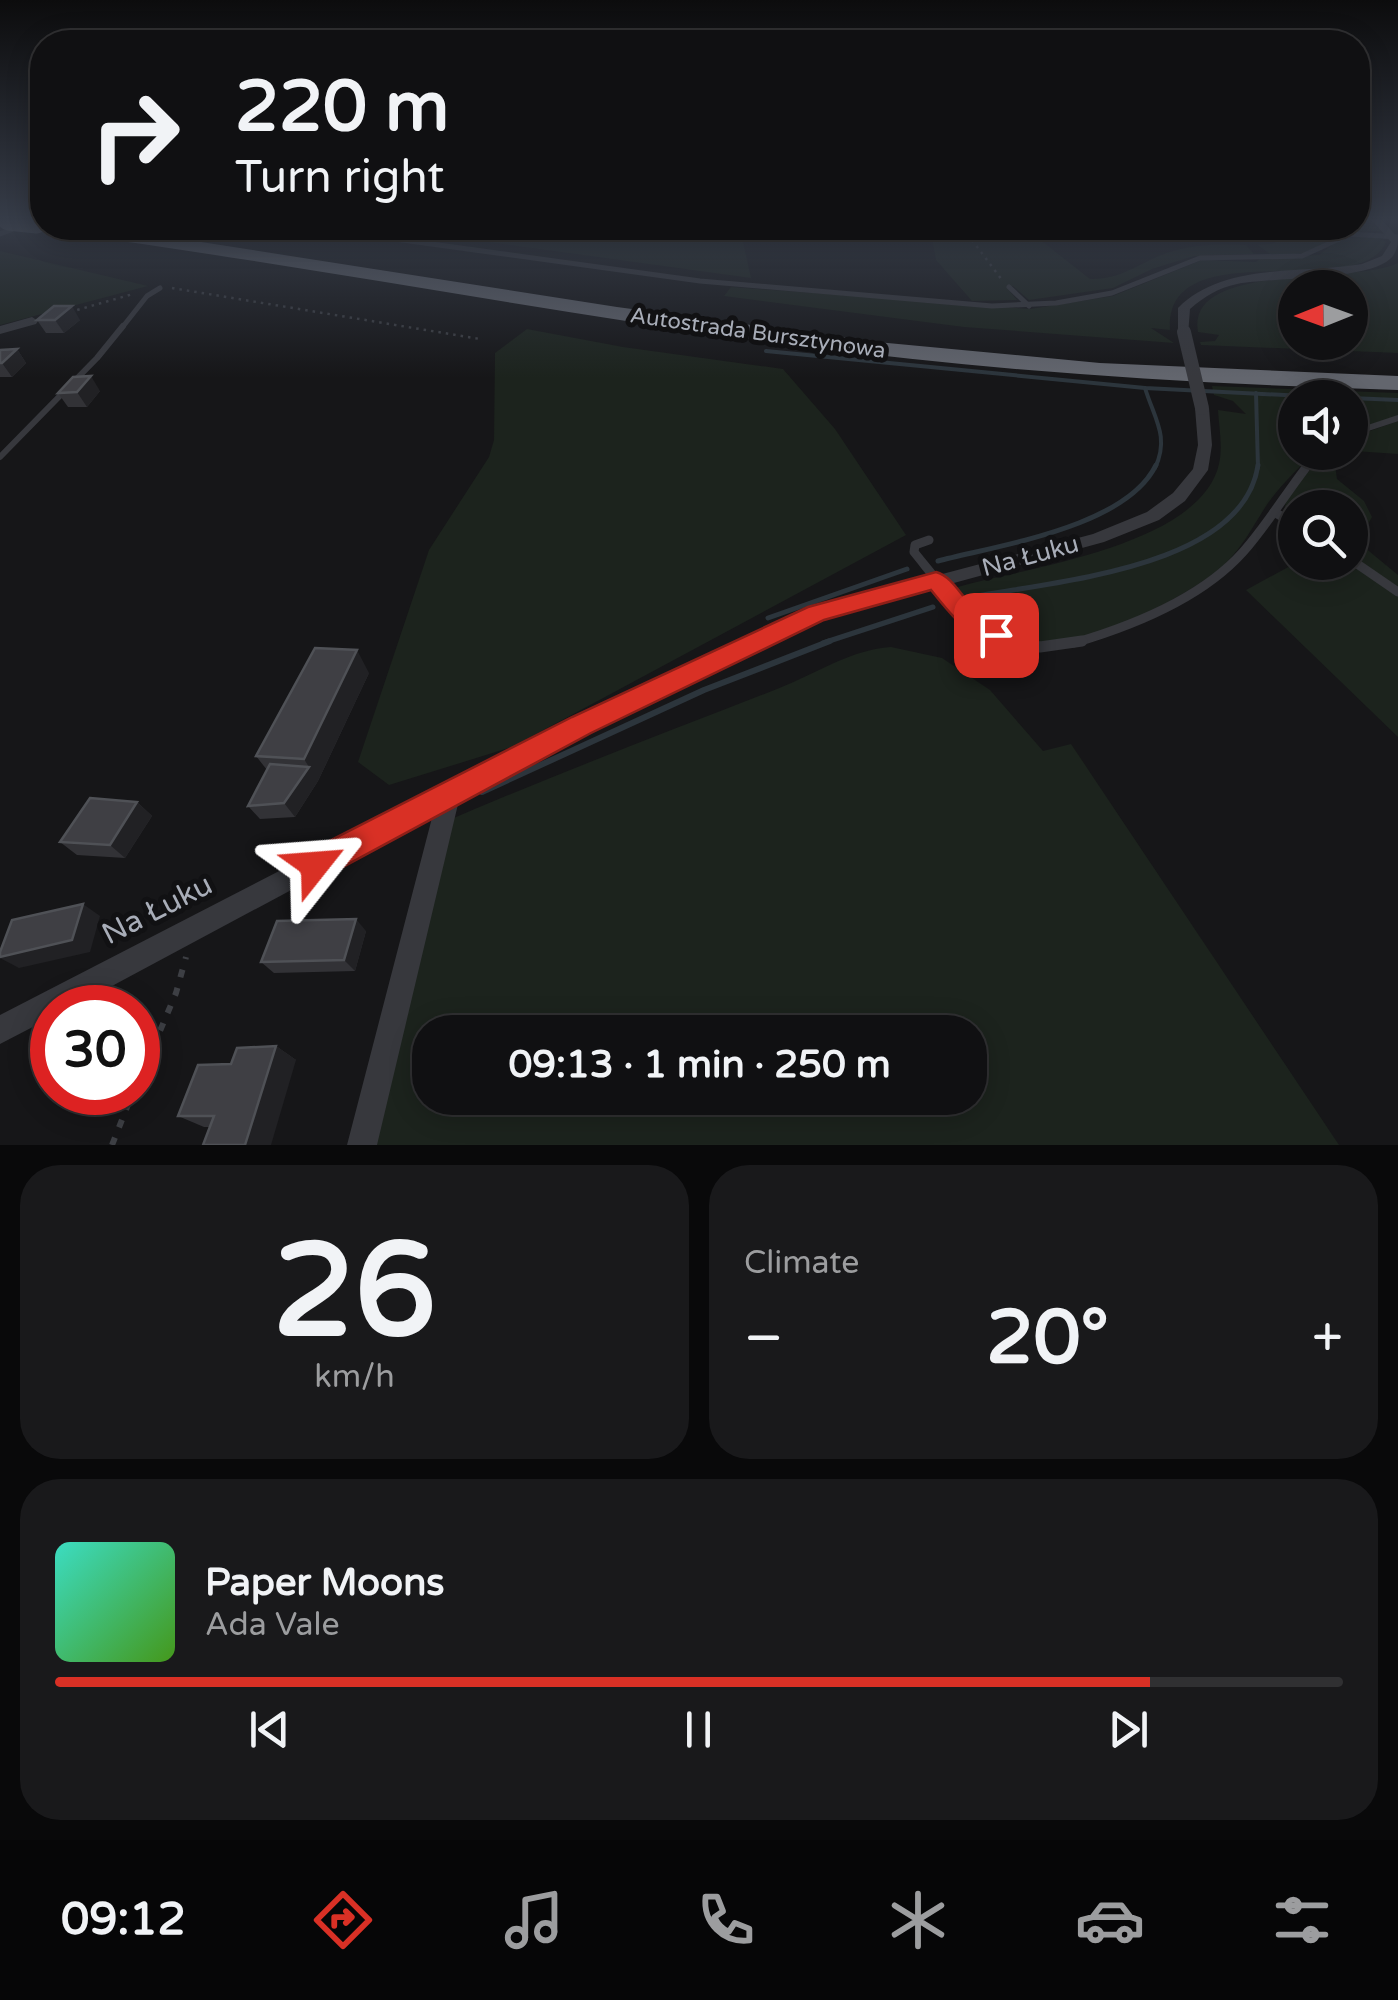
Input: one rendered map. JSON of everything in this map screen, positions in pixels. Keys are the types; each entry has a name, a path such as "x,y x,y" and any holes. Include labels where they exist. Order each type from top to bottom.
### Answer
{"highway":[{"name":"Autostrada Bursztynowa","path":"348,271 886,350 1094,369 1398,383"},
{"name":"Autostrada Bursztynowa","path":"435,271 889,336 1084,353 1398,367"}],"street":[{"name":"Na Łuku","path":"0,1030 594,718 816,614 1098,538 1164,509 1200,470 1205,445 1202,408 1184,332 1184,308 1205,289 1240,279 1315,271"},
{"path":"0,330 32,321"},
{"path":"362,1145 450,792"}],"lane":[{"path":"631,271 956,304 1029,306 1112,293 1166,271"},
{"path":"818,292 820,280"},
{"path":"1009,287 1029,306"},
{"path":"0,457 97,358 147,296 160,288"},
{"path":"1368,428 1398,418"},
{"path":"930,540 914,544 914,552 966,616 996,635 1031,648 1060,648 1127,626 1229,568 1306,470"},
{"path":"1274,512 1278,514"},
{"path":"1368,571 1398,592"}],"path":[{"path":"997,271 1009,287"},
{"path":"69,312 160,288 191,289 480,340"},
{"path":"160,1028 185,966 188,930"},
{"path":"112,1145 124,1115"}],"shaded area":[{"path":"0,271 86,271 148,286 0,325"},
{"path":"703,271 750,271 751,278"},
{"path":"946,271 1080,271 1090,279 1147,271 1113,288 1029,300 1013,286 1007,288 1017,300 972,301"},
{"path":"1174,271 1277,271 1229,274 1198,282 1177,300 1170,330 1151,328 1174,343 964,327 724,296 731,287 1030,309 1113,296"},
{"path":"1368,271 1398,271 1398,353 1368,352"},
{"path":"1277,279 1278,348 1201,345 1200,342 1215,341 1219,335 1198,332 1201,310 1218,294"},
{"path":"527,329 783,369 835,429 906,535 512,747 389,785 358,762 429,550 489,457 494,440 495,353"},
{"path":"1212,386 1278,388 1278,470 1297,470 1273,496 1243,543 1208,578 1112,628 1043,644 1018,640 996,629 957,597 958,587 1107,549 1180,515 1205,492 1219,464 1218,410 1246,414 1233,401 1214,395"},
{"path":"1368,392 1398,393 1398,416 1368,425"},
{"path":"1398,421 1398,454 1368,452 1368,432"},
{"path":"1336,470 1337,479 1350,490 1293,490 1308,472"},
{"path":"1368,550 1398,575 1398,737 1246,590 1278,573 1278,580 1368,580"},
{"path":"891,647 942,658 990,690 1043,751 1071,744 1339,1145 362,1145 442,823 847,658"}],"building":[{"path":"54,306 72,306 55,320 37,320"},
{"path":"17,349 2,363 0,363 0,350"},
{"path":"91,376 77,392 58,393 73,377"},
{"path":"315,648 357,650 304,759 256,756"},
{"path":"270,764 309,767 284,803 248,806"},
{"path":"90,798 137,802 110,845 60,842"},
{"path":"83,904 72,940 0,957 12,920"},
{"path":"356,919 344,960 261,962 277,921"},
{"path":"276,1046 245,1145 203,1145 214,1116 178,1116 198,1065 231,1064 237,1048"}],"waterway":[{"path":"766,351 1145,388"},
{"path":"1145,388 1256,394"},
{"path":"1145,388 1161,437 1155,468"},
{"path":"1256,394 1278,395"},
{"path":"1256,394 1258,465"},
{"path":"1368,399 1398,400"},
{"path":"938,561 1026,540 1090,518 1118,504 1141,486 1156,465"},
{"path":"972,597 1095,575 1183,548 1219,527 1245,500 1258,465"},
{"path":"768,618 907,569"},
{"path":"823,643 933,607"},
{"path":"482,792 704,690 830,641"}],"route":[{"path":"315,865 581,725 816,614 936,580 966,616 996,635"}]}
